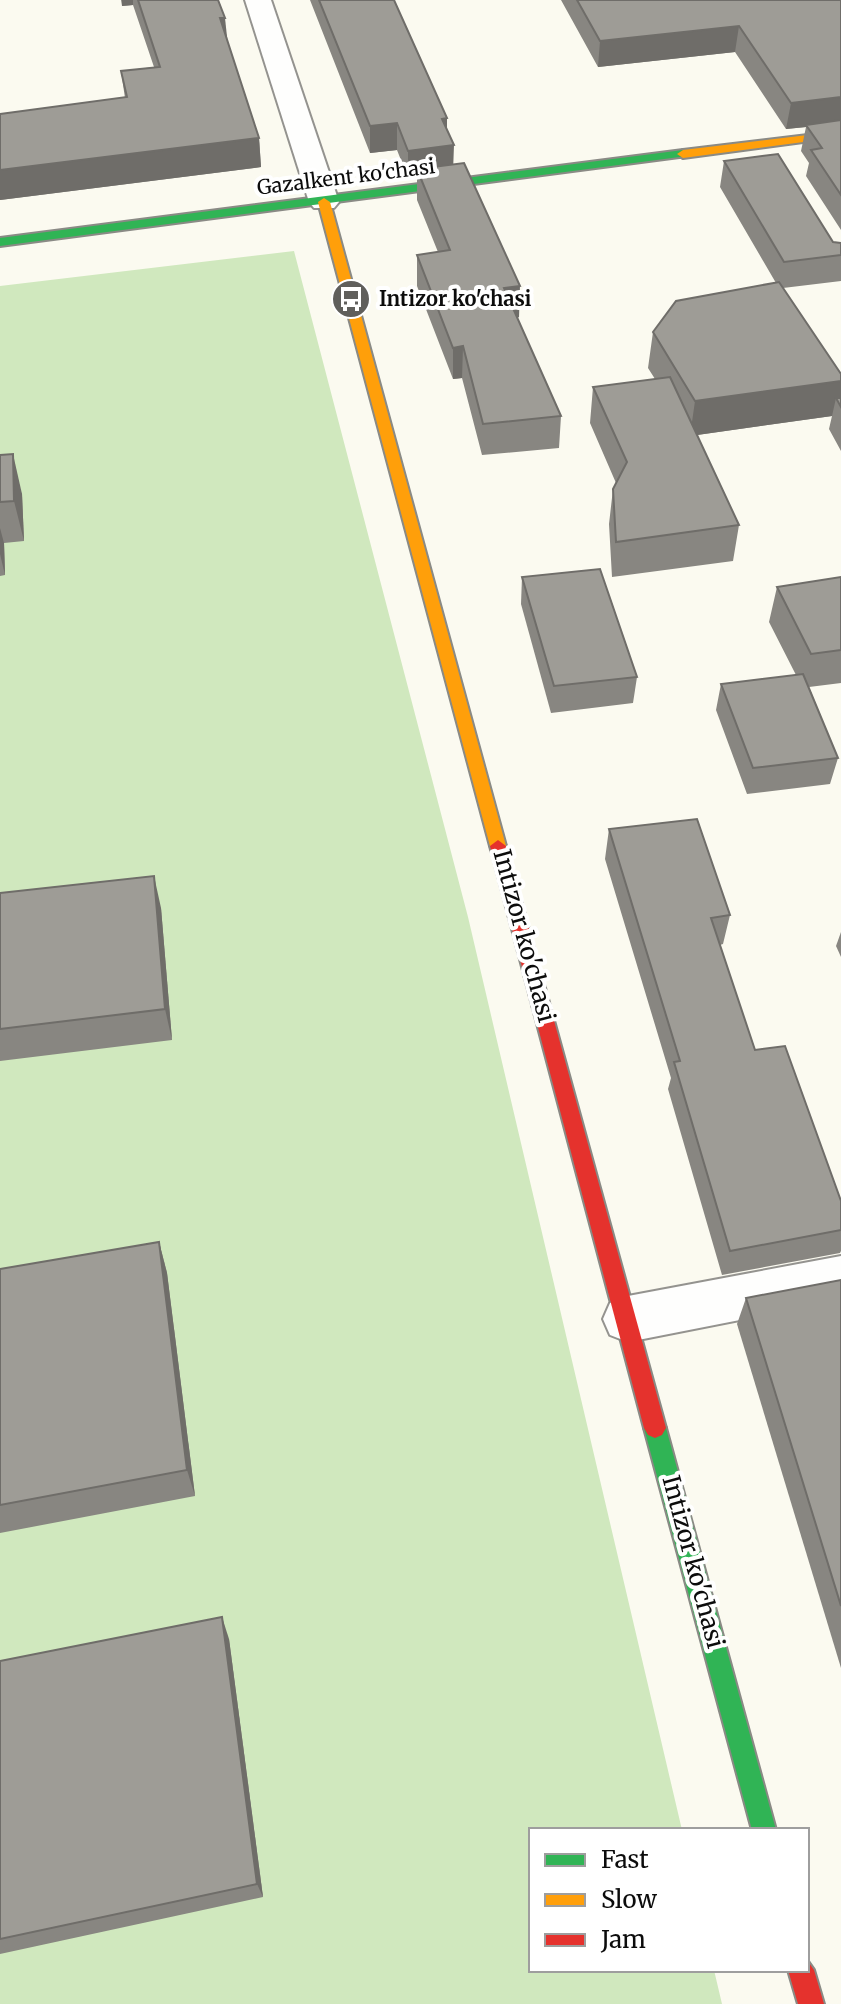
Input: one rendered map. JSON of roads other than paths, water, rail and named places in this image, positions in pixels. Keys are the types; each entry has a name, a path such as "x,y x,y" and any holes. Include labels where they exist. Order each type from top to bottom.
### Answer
{"street":[{"name":"Intizor ko'chasi","path":"258,0 324,202 763,1828"},
{"name":"Gazalkent ko'chasi","path":"0,242 324,202 775,155 841,134"},
{"path":"628,1319 841,1278"},
{"path":"802,1972 811,2004"}],"place":[{"name":"Intizor ko'chasi","path":"351,299"}]}
